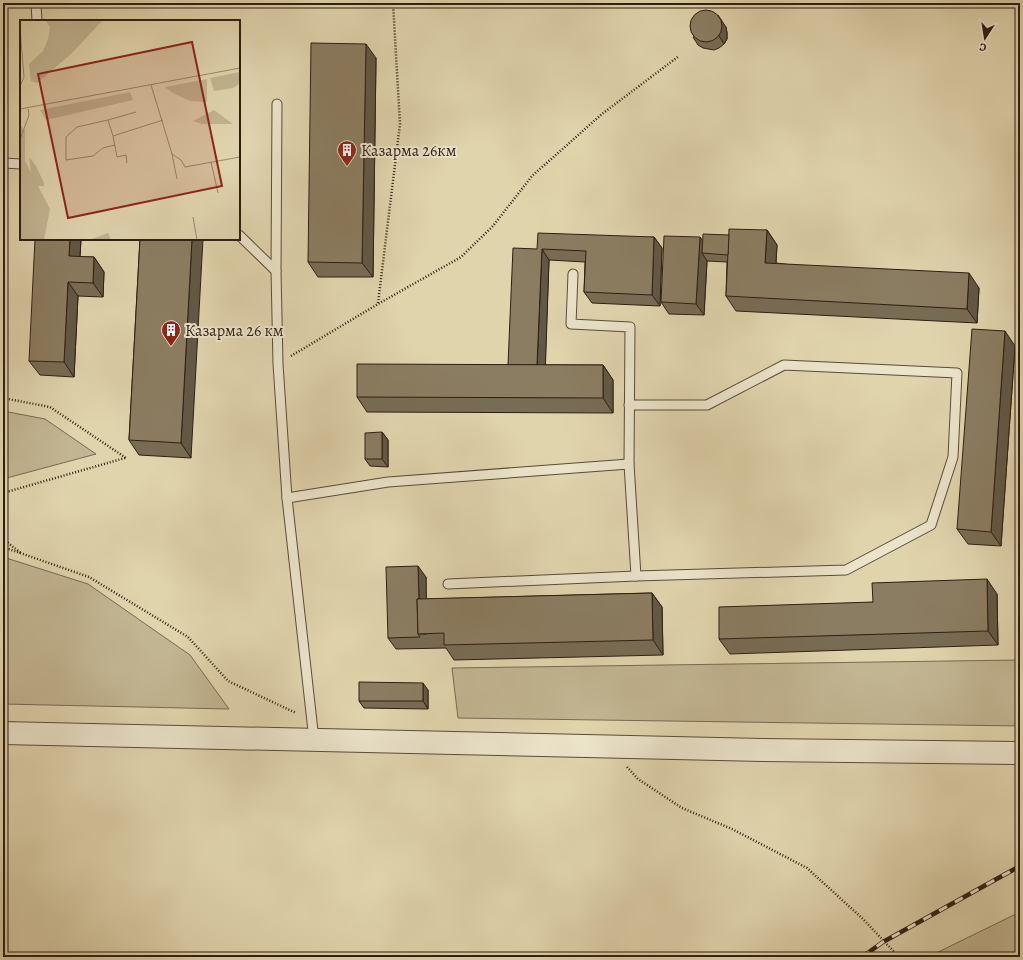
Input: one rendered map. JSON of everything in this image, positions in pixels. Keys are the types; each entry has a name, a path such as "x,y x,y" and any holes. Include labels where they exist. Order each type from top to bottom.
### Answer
{"street":[{"path":"3,733 313,730 607,746 763,750 1020,753"}],"lane":[{"path":"36,3 36,20"},
{"path":"276,104 276,271 278,364 287,498 313,730"},
{"path":"3,164 20,164"},
{"path":"240,237 276,271"},
{"path":"572,274 571,324 630,327 629,464 636,576"},
{"path":"448,584 636,576 846,570 931,525 952,457 957,374 784,365 707,405 629,405"},
{"path":"287,498 388,482 629,464"}],"path":[{"path":"378,304 400,124 393,3 386,3"},
{"path":"278,364 378,304 461,257 493,226 532,176 602,114 679,56"},
{"path":"3,398 50,407 126,458 3,494"},
{"path":"3,539 23,554"},
{"path":"3,547 89,577 188,637 228,680 313,730"},
{"path":"607,746 638,779 682,808 732,829 807,868 863,919 899,957"},
{"path":"1016,957 1020,955"}],"shaded area":[{"path":"3,411 45,419 96,454 3,479"},
{"path":"3,557 88,584 190,655 229,709 3,704"},
{"path":"1020,660 1020,726 458,718 452,668"},
{"path":"1020,912 1020,957 928,957"}],"building":[{"path":"703,10 709,10 718,14 722,26 718,38 709,42 703,42 694,38 690,29 690,23 694,14"},
{"name":"Казарма 26км","path":"311,43 366,44 362,263 308,262"},
{"path":"729,229 767,230 765,263 969,273 967,309 726,296"},
{"path":"538,233 654,237 652,295 584,292 586,251 542,249 537,365 508,365 513,248 537,249"},
{"path":"703,234 729,235 728,255 702,253"},
{"path":"664,236 700,237 696,304 661,302"},
{"path":"35,240 70,240 69,256 94,257 93,283 68,282 64,362 29,361"},
{"name":"Казарма 26 км","path":"140,240 192,240 181,443 129,440"},
{"path":"972,329 1005,331 991,532 957,529"},
{"path":"357,364 603,365 603,398 357,397"},
{"path":"382,432 382,459 365,459 365,433"},
{"path":"418,566 419,599 417,599 418,634 420,637 388,638 386,567"},
{"path":"987,579 988,631 719,639 719,607 873,602 872,583"},
{"path":"652,593 653,640 444,645 444,633 418,634 417,599"},
{"path":"359,682 423,683 423,701 359,701"}],"railway":[{"path":"862,957 883,942 1020,866"}],"place":[{"name":"Казарма 26км","path":"347,167"},
{"name":"Казарма 26 км","path":"171,347"}]}
